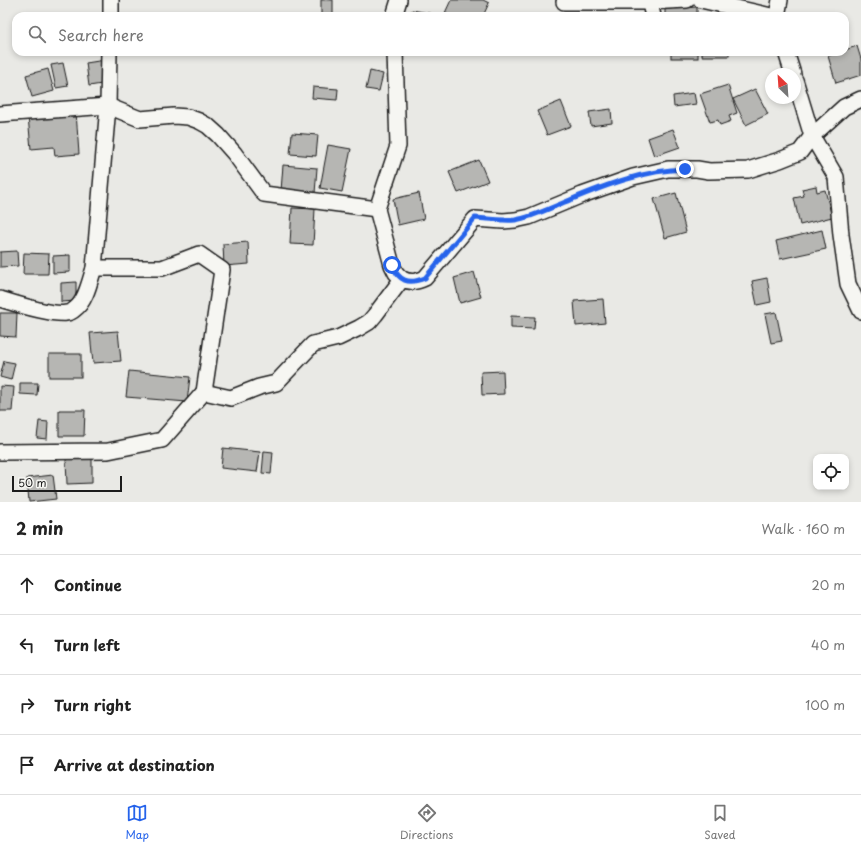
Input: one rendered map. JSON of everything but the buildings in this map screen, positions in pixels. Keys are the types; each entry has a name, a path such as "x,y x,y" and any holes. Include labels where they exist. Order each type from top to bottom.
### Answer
{"street":[{"path":"111,0 111,12"},
{"path":"395,12 399,0"},
{"path":"564,2 650,6 687,0"},
{"path":"701,0 754,12"},
{"path":"778,12 780,0"},
{"path":"0,299 16,304 65,314 75,309 82,301 87,291 94,268 108,106 110,56"},
{"path":"395,56 398,146 377,210 392,265 396,273 408,282 418,281 425,278 475,218 515,220 529,217 633,176 668,169 696,169 709,171 748,170 800,152 812,136 844,107 861,99"},
{"path":"787,56 791,68"},
{"path":"801,100 812,136 836,177 841,235 848,284 861,311"},
{"path":"0,114 108,106 140,119 174,116 188,117 208,126 218,135 234,153 264,194 377,210"},
{"path":"0,452 108,451 162,440 204,392 222,270 199,254 162,268 94,268"},
{"path":"204,392 231,398 260,387 276,383 313,344 338,338 369,322 402,279"}],"route":[{"path":"392,265 396,273 402,279 408,282 418,281 425,278 475,218 515,220 529,217 633,176 668,169 685,169"}]}
